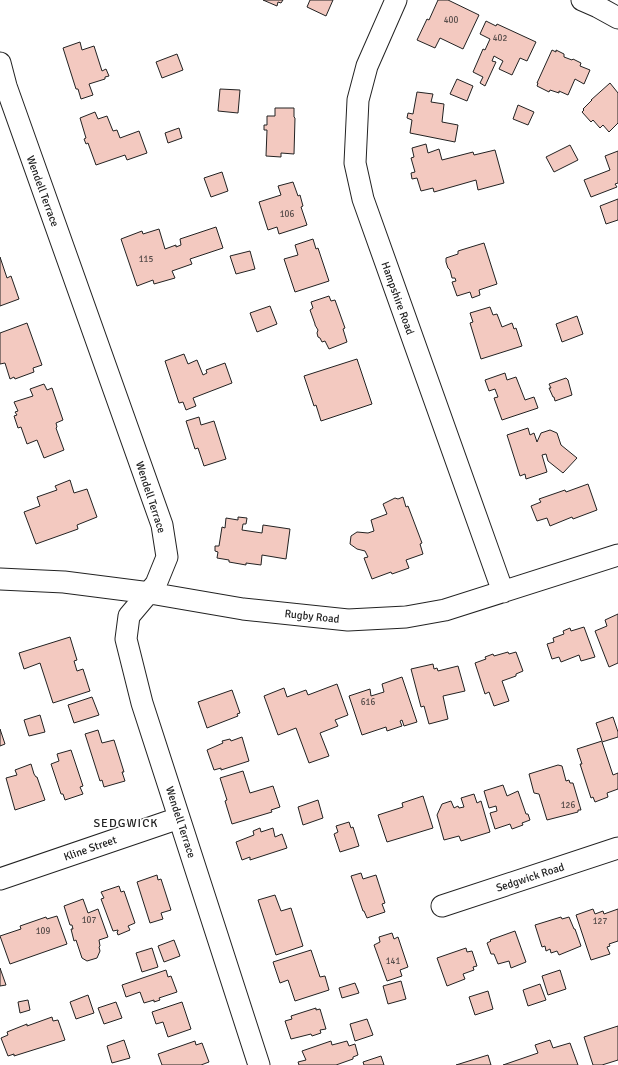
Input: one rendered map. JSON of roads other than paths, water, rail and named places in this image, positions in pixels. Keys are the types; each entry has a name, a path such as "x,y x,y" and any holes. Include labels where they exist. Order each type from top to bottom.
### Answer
{"street":[{"name":"Hampshire Road","path":"396,0 367,66 358,100 355,163 363,199 503,592"},
{"path":"582,0 618,18"},
{"name":"Wendell Terrace","path":"0,63 6,86 162,525 166,557 156,584 130,616 126,639 142,702 259,1065"},
{"name":"Rugby Road","path":"0,579 64,582 150,593 243,609 348,620 406,617 445,610 618,555"},
{"name":"Kline Street","path":"0,879 179,818"},
{"name":"Sedgwick Road","path":"442,906 618,848"}],"district":[{"name":"SEDGWICK","path":"126,823"}]}
